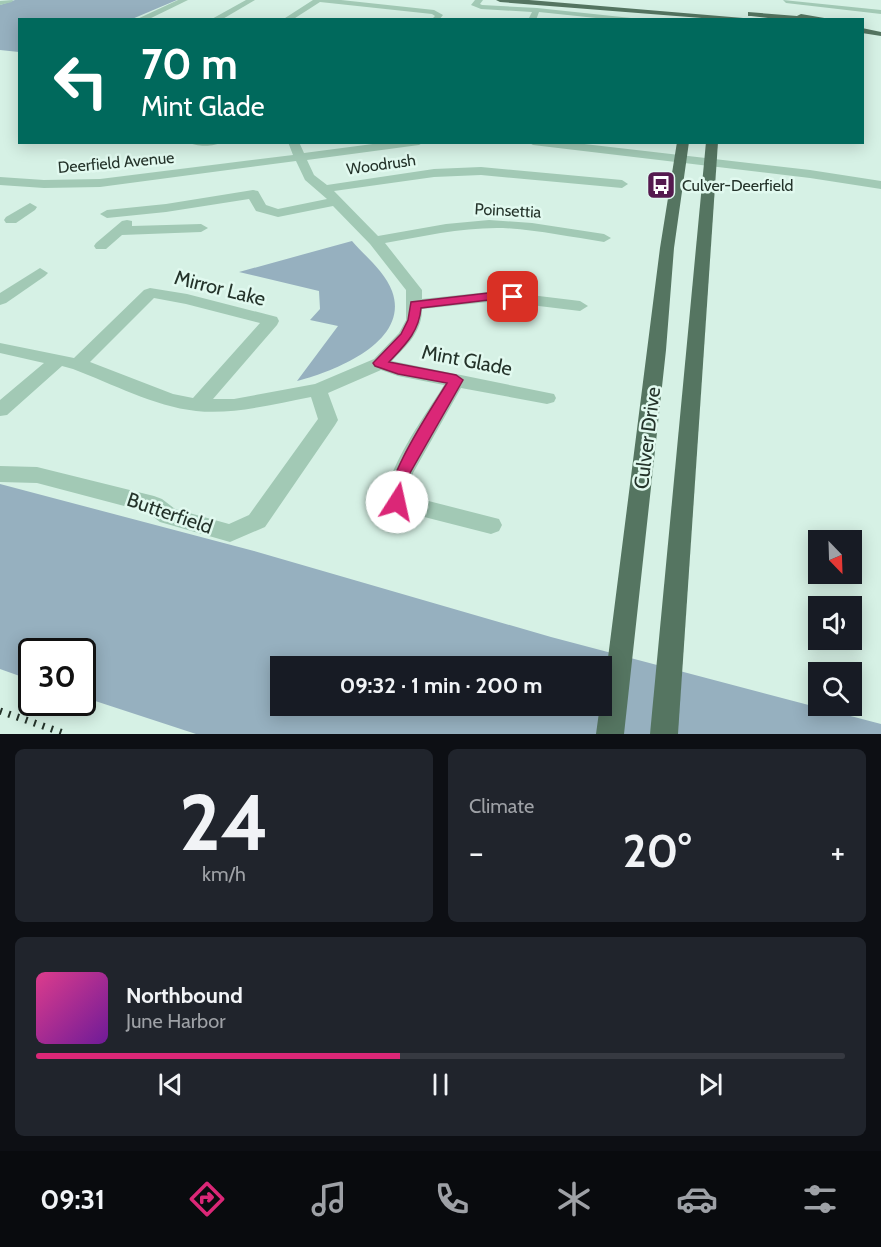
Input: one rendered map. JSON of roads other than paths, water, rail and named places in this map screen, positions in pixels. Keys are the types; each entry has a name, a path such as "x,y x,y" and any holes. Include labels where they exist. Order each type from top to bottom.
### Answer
{"main road":[{"path":"500,0 783,18"},
{"path":"560,0 702,13"},
{"path":"582,2 686,5"},
{"path":"743,9 816,18"},
{"path":"652,11 681,15 686,18"},
{"path":"723,14 750,18"},
{"path":"864,25 881,27"},
{"path":"864,30 881,33"},
{"name":"Culver Drive","path":"609,734 656,360 667,248 682,152"},
{"name":"Culver Drive","path":"664,734 712,154"}],"street":[{"path":"0,3 9,0"},
{"path":"144,18 184,0"},
{"path":"218,18 251,0"},
{"path":"289,18 320,0 434,12 439,15 437,18"},
{"path":"478,0 475,5 481,7 624,18"},
{"path":"786,1 881,12"},
{"path":"369,12 379,6"},
{"path":"533,18 537,10"},
{"path":"295,144 306,157"},
{"path":"0,348 78,364 169,400 197,405 234,405 318,390 348,379 380,363 407,335 414,320 414,290 375,241 309,177 305,144"},
{"name":"Deerfield Avenue","path":"0,181 44,184 100,183 408,144"},
{"path":"563,144 712,154 881,178"},
{"path":"606,144 682,152"},
{"path":"712,154 881,185"},
{"name":"Woodrush","path":"191,204 250,189 261,208 278,213 330,195 434,173 511,172 622,184"},
{"path":"107,214 191,204 181,229"},
{"path":"4,223 30,207"},
{"path":"101,246 142,211"},
{"name":"Poinsettia","path":"375,241 465,225 491,224 604,238"},
{"path":"119,231 201,228"},
{"path":"0,300 40,273"},
{"name":"Mirror Lake","path":"78,364 150,293 187,299 270,321 197,405"},
{"path":"415,305 497,296 580,306"},
{"path":"0,410 57,361"},
{"name":"Mint Glade","path":"380,363 398,370 547,398"},
{"path":"456,380 402,472 397,502 491,525"},
{"name":"Butterfield","path":"0,474 37,475 154,505 168,516 230,533 257,521 328,420 318,390"}],"railway":[{"path":"0,711 66,734"}],"place":[{"name":"Culver-Deerfield","path":"661,185"}]}
